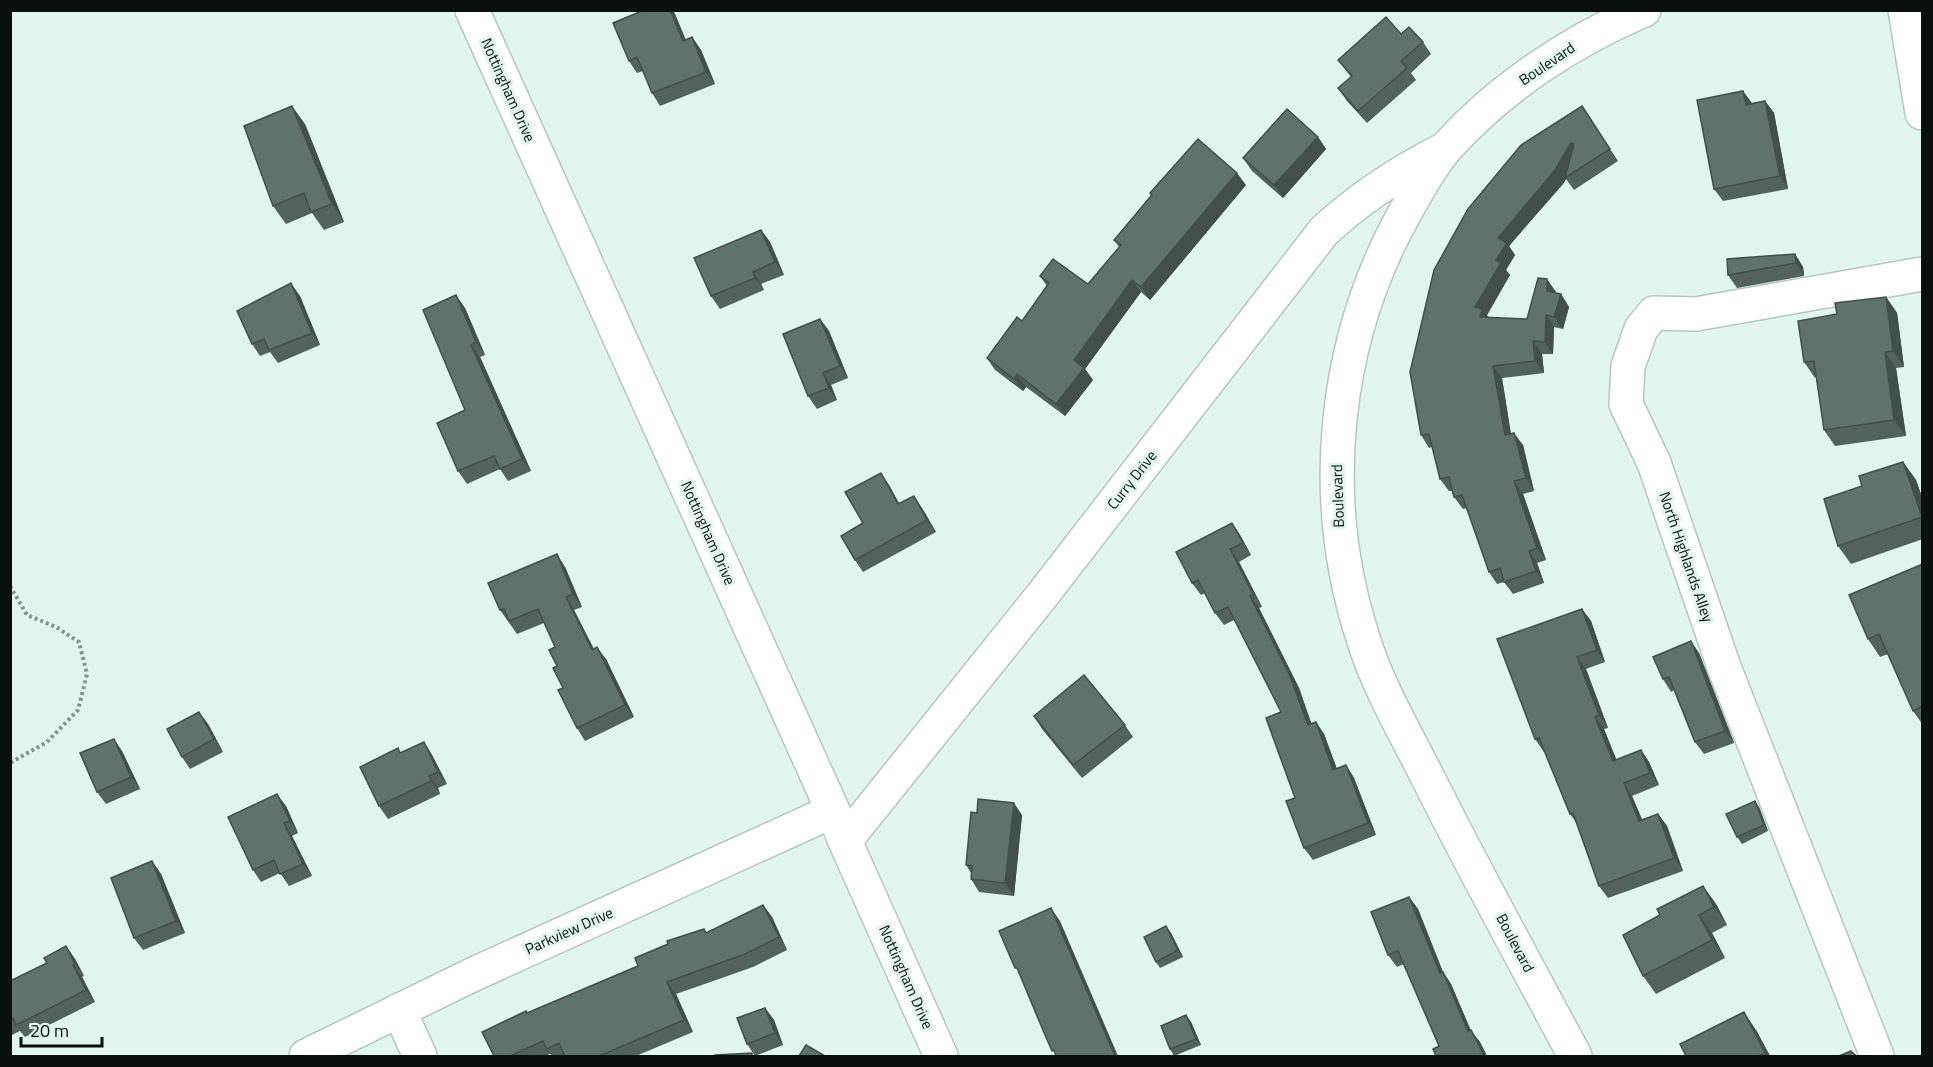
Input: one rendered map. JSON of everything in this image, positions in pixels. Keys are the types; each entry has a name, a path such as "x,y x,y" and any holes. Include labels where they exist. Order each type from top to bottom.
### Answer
{"street":[{"name":"Nottingham Drive","path":"472,10 941,1056"},
{"name":"Boulevard","path":"1575,1056 1445,812 1377,677 1353,606 1344,565 1338,523 1337,438 1351,351 1363,308 1398,225 1420,186 1446,148 1504,94 1550,61 1589,37 1644,10"},
{"path":"1905,10 1923,113"},
{"name":"Curry Drive","path":"845,842 1044,593 1324,231 1386,182 1446,148"},
{"name":"North Highlands Alley","path":"1877,1056 1724,667 1654,463 1626,404 1628,366 1641,329 1654,313 1696,314 1923,274"},
{"name":"Parkview Drive","path":"306,1056 399,1010 833,812"},
{"path":"399,1010 420,1056"}],"path":[{"path":"10,586 27,615 56,627 79,642 87,674 78,710 47,742 10,763"}],"building":[{"path":"644,10 670,10 683,41 692,37 706,72 652,93 637,57 629,61 613,23"},
{"path":"1386,17 1401,34 1409,27 1423,42 1401,61 1407,68 1358,111 1338,88 1352,76 1338,60"},
{"path":"1743,91 1746,105 1765,101 1780,176 1714,189 1697,100"},
{"path":"292,106 332,204 311,212 304,193 273,206 244,126"},
{"path":"1582,106 1610,149 1565,178 1574,144 1571,143 1555,170 1498,238 1507,243 1496,260 1501,263 1475,307 1482,309 1480,317 1527,319 1538,278 1547,279 1547,291 1561,294 1554,317 1546,315 1545,342 1533,341 1535,361 1493,366 1505,435 1514,433 1526,478 1514,481 1537,548 1529,551 1536,571 1504,582 1500,568 1489,572 1462,495 1454,497 1449,477 1440,479 1429,434 1421,435 1410,372 1434,270 1468,209 1521,145"},
{"path":"1287,109 1318,137 1274,185 1243,158"},
{"path":"1198,139 1237,173 1141,287 1132,280 1074,360 1084,368 1056,404 1017,374 1014,379 987,358 1017,317 1022,321 1049,283 1040,276 1053,259 1088,284 1121,245 1114,240 1152,195 1150,193"},
{"path":"761,230 775,262 753,272 755,278 711,296 694,258"},
{"path":"1795,254 1796,263 1728,275 1727,259"},
{"path":"291,283 312,333 269,350 264,339 252,344 237,311"},
{"path":"456,295 476,342 471,345 522,459 500,469 494,456 458,471 437,423 465,410 423,310"},
{"path":"1886,297 1893,351 1885,352 1894,420 1824,430 1814,361 1804,362 1798,321 1837,314 1835,303"},
{"path":"820,319 840,366 823,373 829,388 808,396 783,334"},
{"path":"1903,462 1922,517 1838,546 1824,499 1862,486 1859,476"},
{"path":"881,473 898,504 914,496 927,520 855,560 841,536 863,523 845,492"},
{"path":"1232,523 1243,543 1230,549 1253,594 1250,596 1290,676 1308,725 1316,722 1333,770 1346,765 1368,823 1304,848 1286,801 1295,798 1266,718 1281,712 1228,607 1215,613 1198,580 1192,583 1176,552"},
{"path":"557,554 573,594 566,597 592,650 597,647 625,705 577,728 558,690 563,688 553,668 557,666 549,650 555,647 538,609 509,621 504,609 500,610 488,583"},
{"path":"1923,564 1923,706 1913,711 1879,634 1868,639 1849,595"},
{"path":"1582,609 1597,650 1577,657 1599,715 1595,717 1613,761 1641,750 1650,773 1624,783 1639,821 1658,814 1674,858 1599,886 1573,813 1570,814 1539,738 1535,739 1497,639"},
{"path":"1691,641 1725,731 1695,742 1669,677 1663,679 1653,657"},
{"path":"1084,675 1125,725 1073,765 1034,716"},
{"path":"199,712 214,739 182,757 167,729"},
{"path":"114,739 131,777 97,792 80,753"},
{"path":"424,742 438,772 429,776 431,781 379,806 360,767 398,748 400,753"},
{"path":"277,794 290,821 284,823 303,864 280,874 274,860 253,870 228,817"},
{"path":"978,799 1014,803 1005,883 971,879 972,866 966,865 971,812 977,813"},
{"path":"1755,801 1764,825 1737,837 1726,814"},
{"path":"152,861 176,921 134,938 111,878"},
{"path":"1703,886 1714,907 1699,915 1712,940 1643,976 1623,935 1660,915 1657,909"},
{"path":"1409,897 1440,973 1443,972 1468,1031 1471,1030 1484,1056 1436,1056 1433,1049 1439,1046 1398,951 1388,955 1371,912"},
{"path":"763,905 779,937 745,954 667,982 684,1020 599,1056 565,1056 559,1043 547,1049 543,1041 510,1056 494,1056 482,1032 526,1011 527,1013 638,966 635,958 668,944 667,941 704,929 706,933"},
{"path":"1051,908 1115,1056 1056,1056 999,931"},
{"path":"1166,926 1178,950 1156,962 1144,937"},
{"path":"66,946 86,990 16,1025 13,1018 10,1019 10,981 47,963 44,958"},
{"path":"765,1008 775,1033 747,1044 737,1018"},
{"path":"1744,1012 1765,1053 1758,1056 1686,1056 1680,1044"},
{"path":"1186,1015 1196,1039 1170,1049 1161,1026"},
{"path":"806,1045 825,1056 799,1056"},
{"path":"1851,1051 1856,1056 1839,1056"},
{"path":"752,1053 752,1056 715,1056 715,1055"}]}
